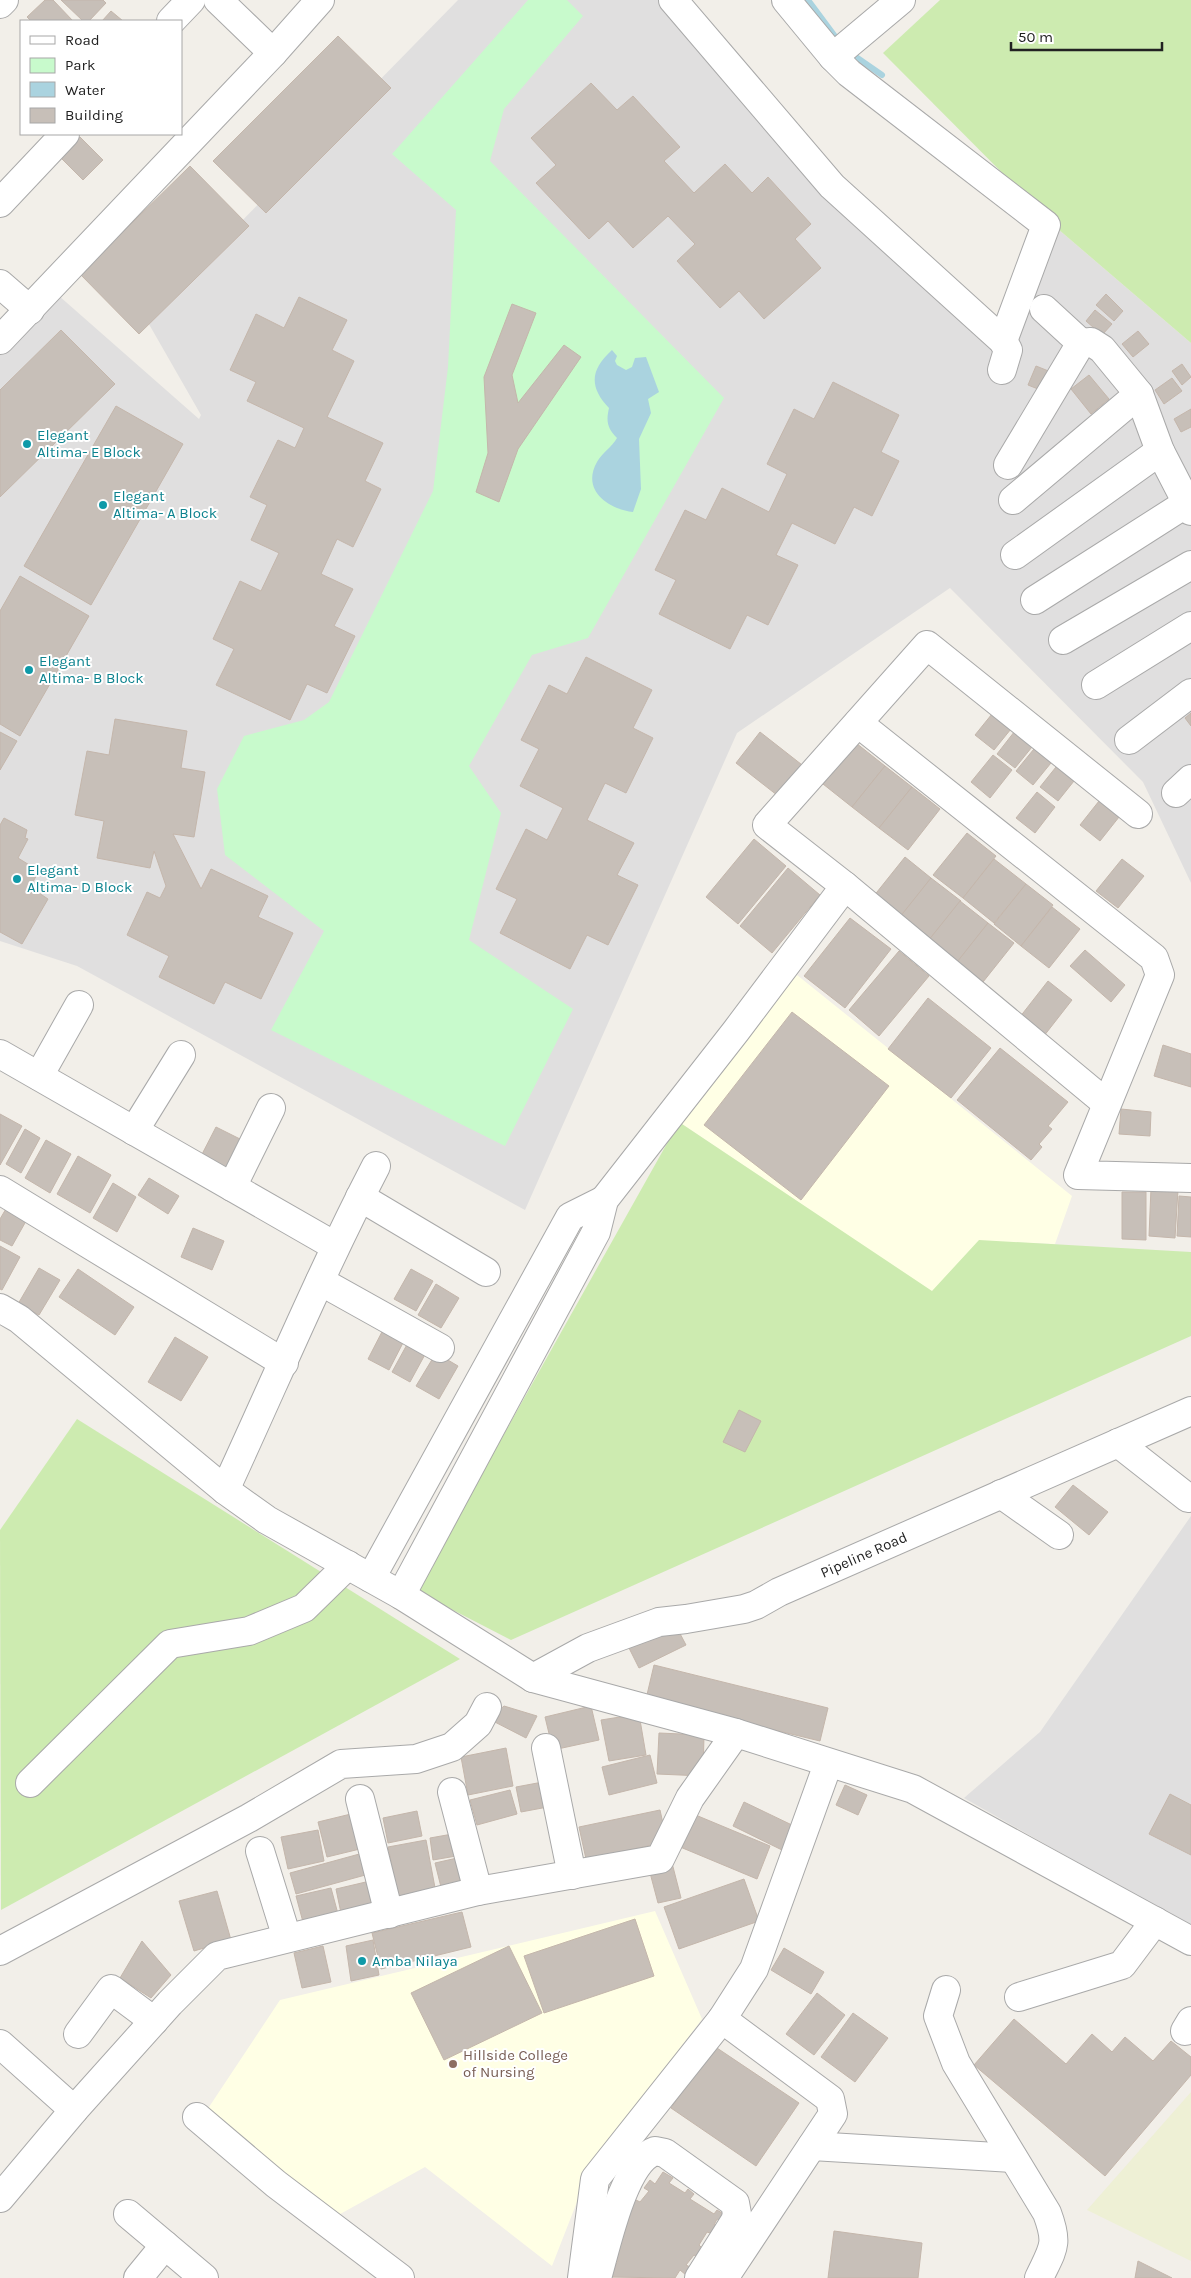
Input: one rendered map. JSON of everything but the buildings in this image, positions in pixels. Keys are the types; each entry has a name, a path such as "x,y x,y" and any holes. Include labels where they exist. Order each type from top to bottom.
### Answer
{"street":[{"path":"0,4 4,0"},
{"path":"172,20 191,0"},
{"path":"218,0 273,53"},
{"path":"0,340 273,53 320,0"},
{"path":"673,0 832,186 1003,341 1008,350 1002,370"},
{"path":"786,0 833,57 849,73 1046,225 1003,341"},
{"path":"833,57 901,0"},
{"path":"0,203 64,135"},
{"path":"0,284 30,310"},
{"path":"1035,600 1189,507 1160,451 1139,394 1102,349 1091,342 1081,343 1044,308"},
{"path":"1008,465 1081,343"},
{"path":"1013,500 1139,394"},
{"path":"1015,555 1160,451"},
{"path":"1063,640 1191,565"},
{"path":"1096,685 1191,626"},
{"path":"1106,1103 844,886 766,825 927,645 1138,814"},
{"path":"1129,740 1191,694"},
{"path":"858,723 1154,958 1160,975 1106,1103 1078,1176 1191,1178"},
{"path":"401,1595 596,1232 604,1200 736,1030 844,886"},
{"path":"39,1076 79,1005"},
{"path":"0,1054 335,1246"},
{"path":"134,1131 180,1055"},
{"path":"232,1188 271,1108"},
{"path":"225,1490 284,1363 335,1246 376,1166"},
{"path":"0,1190 284,1363"},
{"path":"360,1197 486,1272"},
{"path":"30,1783 170,1644 249,1631 304,1608 359,1572 570,1217 604,1200"},
{"path":"320,1281 440,1348"},
{"path":"0,1308 19,1319 225,1490 267,1520 401,1595 533,1678 736,1733 828,1764 913,1789 1191,1941"},
{"name":"Pipeline Road","path":"533,1678 588,1648 659,1622 718,1614 756,1604 779,1592 1191,1411"},
{"path":"1118,1443 1188,1498"},
{"path":"1001,1494 1059,1535"},
{"path":"0,1951 249,1818 341,1764 416,1758 452,1747 478,1724 487,1707"},
{"path":"2,2192 154,2021 217,1956 478,1891 660,1859 690,1798 736,1733"},
{"path":"546,1748 572,1875"},
{"path":"582,2278 595,2180 722,2020 754,1969 828,1764"},
{"path":"452,1792 478,1891"},
{"path":"360,1799 388,1914"},
{"path":"260,1850 287,1938"},
{"path":"1019,1997 1122,1965 1155,1921"},
{"path":"78,2034 112,1989 154,2021"},
{"path":"946,1990 938,2016 956,2063 1047,2213 1055,2234 1052,2251 1039,2278"},
{"path":"722,2020 830,2099 833,2114 724,2278"},
{"path":"0,2044 74,2110"},
{"path":"197,2118 276,2184 400,2278"},
{"path":"812,2146 1013,2158"},
{"path":"597,2278 623,2190 646,2156 655,2151 665,2153 735,2203 737,2214 735,2221 699,2278"},
{"path":"595,2180 623,2190"},
{"path":"128,2214 204,2278"},
{"path":"138,2278 164,2245"}],"shaded area":[{"path":"458,0 660,0 992,343 1058,229 1191,343 1191,883 1143,782 950,588 737,733 525,1210 77,966 0,941 0,338 50,288 199,419 201,415 146,319"},
{"path":"797,975 1072,1196 1055,1244 979,1241 932,1292 679,1122"},
{"path":"1191,1516 1191,1927 964,1798 1040,1732"},
{"name":"Hillside College of Nursing","path":"655,1911 702,2019 591,2166 552,2266 425,2167 333,2218 207,2110 280,2000"},
{"path":"1191,2092 1191,2261 1087,2210"}],"green space":[{"path":"528,0 567,0 583,16 504,109 490,161 724,398 588,638 532,655 469,766 501,813 469,940 573,1009 505,1146 271,1030 324,931 225,855 217,789 244,736 304,720 329,702 433,491 448,367 456,210 392,154"},
{"path":"940,0 1191,0 1191,343 1058,229 883,53"},
{"path":"679,1122 932,1291 979,1240 1191,1252 1191,1336 511,1640 416,1591"},
{"path":"77,1419 460,1659 1,1910 0,1530"}],"water":[{"path":"612,350 617,356 615,361 617,365 626,370 632,367 635,358 646,357 659,392 648,399 651,413 639,439 641,489 633,512 615,507 606,502 595,489 592,481 597,462 617,438 609,428 609,408 602,400 595,386 596,372 599,365"}],"waterway":[{"path":"808,0 837,39"},
{"path":"856,57 882,75"}],"place":[{"name":"Elegant Altima- E Block","path":"27,444"},
{"name":"Elegant Altima- A Block","path":"103,505"},
{"name":"Elegant Altima- B Block","path":"29,670"},
{"name":"Elegant Altima- D Block","path":"17,879"},
{"name":"Amba Nilaya","path":"362,1961"},
{"name":"Hillside College of Nursing","path":"453,2064"}]}
